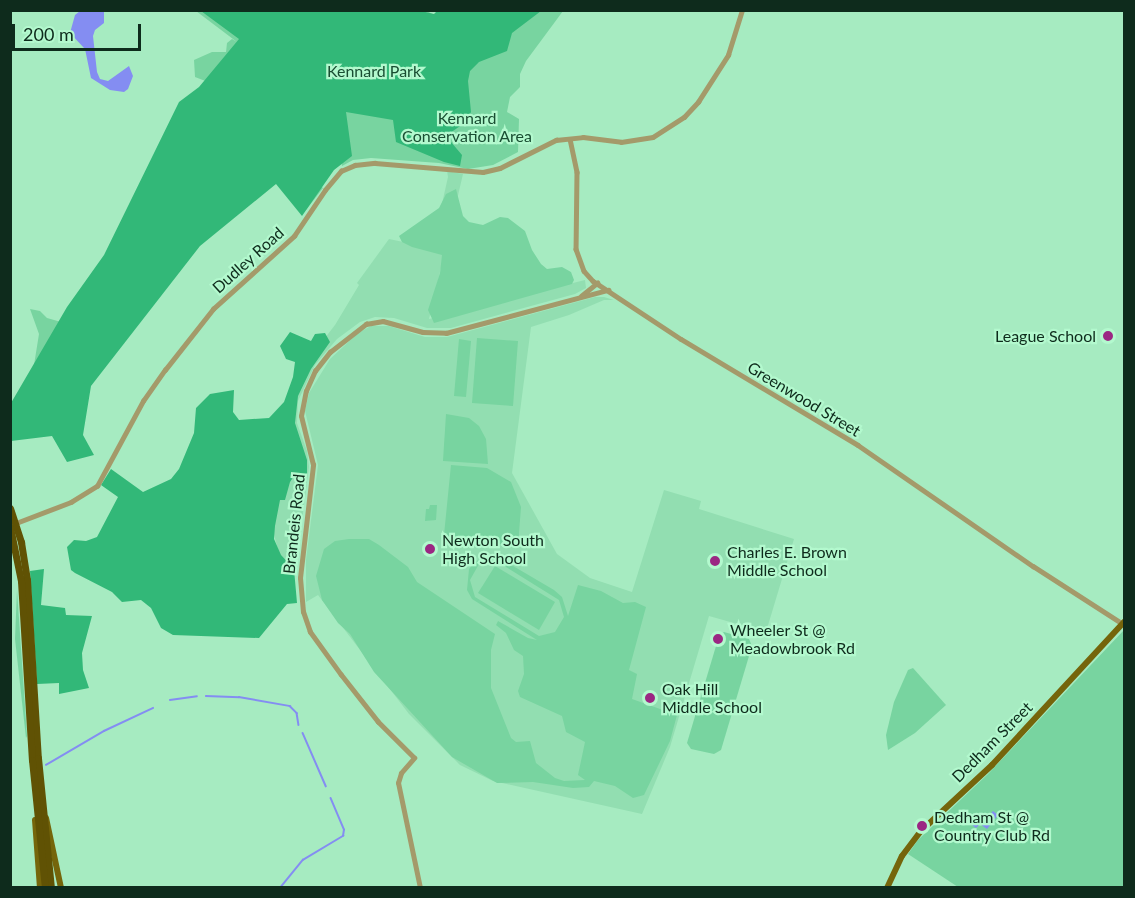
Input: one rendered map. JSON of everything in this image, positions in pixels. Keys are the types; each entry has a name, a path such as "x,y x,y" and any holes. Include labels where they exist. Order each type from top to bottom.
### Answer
{"highway":[{"path":"10,508 27,580 45,888"},
{"path":"39,798 51,888"}],"main road":[{"name":"Dedham Street","path":"887,888 902,856 921,831 992,765 1124,623"},
{"path":"39,798 36,853 40,888"},
{"path":"39,798 61,888"}],"street":[{"name":"Dudley Road","path":"13,525 71,502 97,486 143,401 165,370 219,303 294,236 325,190 341,171 355,165 384,163 483,172 500,168 549,143 583,137 621,142 646,139 684,117 698,102 728,55 742,10"},
{"name":"Greenwood Street","path":"570,139 577,172 576,249 584,271 597,284 681,339 858,445 1033,566 1124,623"},
{"name":"Brandeis Road","path":"581,296 597,284"},
{"name":"Brandeis Road","path":"420,888 398,783 401,773 414,758 378,722 341,675 310,632 303,612 300,578 313,465 301,416 306,391 315,371 330,352 366,324 385,322 423,332 446,333 608,290"}],"shaded area":[{"path":"447,171 463,174 429,319 585,280 586,288 575,294 451,328 427,328 394,318 375,317 360,322 337,339 315,365 298,401 297,423 307,451 309,467 296,567 281,561 271,523 301,369 335,325 359,285 357,283 389,239 432,248 448,177"},
{"name":"Newton South High School","path":"595,297 614,300 604,300 569,315 531,327 512,473 557,554 590,578 632,592 664,490 701,501 699,509 794,539 766,632 709,616 670,747 642,814 493,781 460,765 409,714 318,595 306,602 306,560 318,465 305,411 309,393 330,359 358,333 371,326 389,326 425,337 447,337"}],"green space":[{"name":"Kennard Park","path":"438,10 541,11 512,33 507,51 479,62 470,71 468,81 471,112 466,122 450,133 451,142 462,155 460,166 444,162 396,142 393,120 346,112 352,156 334,170 302,216 276,184 200,246 91,386 83,435 94,455 67,462 52,436 11,441 11,403 67,307 104,255 179,102 199,87 239,39 201,11 421,11 434,14"},
{"path":"196,11 427,11 465,33 464,11 563,11 526,61 520,74 520,87 510,97 507,112 519,119 518,152 493,165 468,169 439,163 371,158 353,160 342,166 341,160 302,168 323,188 306,210 208,82 195,77 194,60 212,52 226,52 227,43 232,39 237,42"},
{"path":"456,189 463,216 469,222 483,225 500,217 508,218 525,231 532,250 541,264 547,269 562,267 571,272 574,280 572,284 434,323 428,310 440,273 442,255 412,247 402,242 399,236 439,208 446,194"},
{"path":"30,309 40,311 47,318 61,322 34,365 39,334"},
{"path":"290,332 311,341 315,334 325,333 330,342 311,369 298,396 295,423 307,460 307,473 305,476 294,476 290,482 285,500 280,500 275,526 274,539 281,555 294,569 297,603 287,604 259,638 173,635 161,628 151,608 141,600 122,602 112,592 71,570 67,547 74,540 86,541 97,537 118,497 101,485 111,469 143,492 171,479 179,469 194,433 196,408 210,394 234,390 233,412 239,420 269,418 284,402 293,377 295,362 286,359 280,346"},
{"path":"477,338 518,341 513,406 472,403"},
{"path":"459,339 471,341 466,397 454,396"},
{"path":"446,414 469,418 479,426 486,439 488,464 443,461"},
{"path":"451,465 487,468 511,482 521,507 518,546 450,541 444,535"},
{"path":"430,505 437,505 436,520 425,521 426,509 429,509"},
{"path":"369,539 408,567 417,582 495,634 491,650 491,688 511,738 516,742 530,741 536,763 555,778 564,781 585,780 578,775 585,742 566,732 562,716 520,697 518,691 524,674 523,656 514,650 506,633 496,625 498,621 528,638 537,640 472,599 467,590 469,569 476,561 496,556 554,590 562,597 568,616 578,585 601,591 623,603 635,602 646,607 629,670 637,674 632,699 677,715 670,741 644,795 633,798 615,786 594,781 589,787 573,788 533,782 497,783 452,757 374,672 350,634 338,623 322,600 316,576 324,549 335,541","holes":["487,560 495,560 559,600 564,617 555,632 539,636 475,597 470,580 479,564"]},
{"path":"495,566 555,602 539,630 478,593"},
{"path":"44,569 41,605 65,608 66,615 92,616 82,653 83,670 89,688 59,694 59,683 37,684 30,571"},
{"path":"17,590 27,736 26,738 15,639"},
{"path":"1124,630 1124,887 958,887 908,854 918,840 988,774"},
{"path":"724,632 749,639 752,646 721,750 714,754 691,749 687,743 719,636"},
{"path":"913,668 946,705 915,733 888,750 886,735 894,702 908,670"}],"water":[{"path":"80,11 104,11 104,23 95,30 93,36 97,72 100,79 108,81 129,66 133,76 128,89 124,92 110,90 91,78 85,49 70,33 75,15"},
{"path":"993,811 998,815 987,829 980,824 976,828 971,824 980,813 987,818"}],"waterway":[{"path":"170,700 197,696"},
{"path":"206,696 239,697 290,706 297,713 299,725"},
{"path":"46,765 104,731 153,708"},
{"path":"303,733 326,786"},
{"path":"280,888 303,860 343,836 344,830 331,799"}],"place":[{"name":"League School","path":"1108,336"},
{"name":"Newton South High School","path":"430,549"},
{"name":"Charles E. Brown Middle School","path":"715,561"},
{"name":"Wheeler St @ Meadowbrook Rd","path":"718,639"},
{"name":"Oak Hill Middle School","path":"650,698"},
{"name":"Dedham St @ Country Club Rd","path":"922,826"}],"park label":[{"name":"Kennard Conservation Area","path":"467,127"}]}
